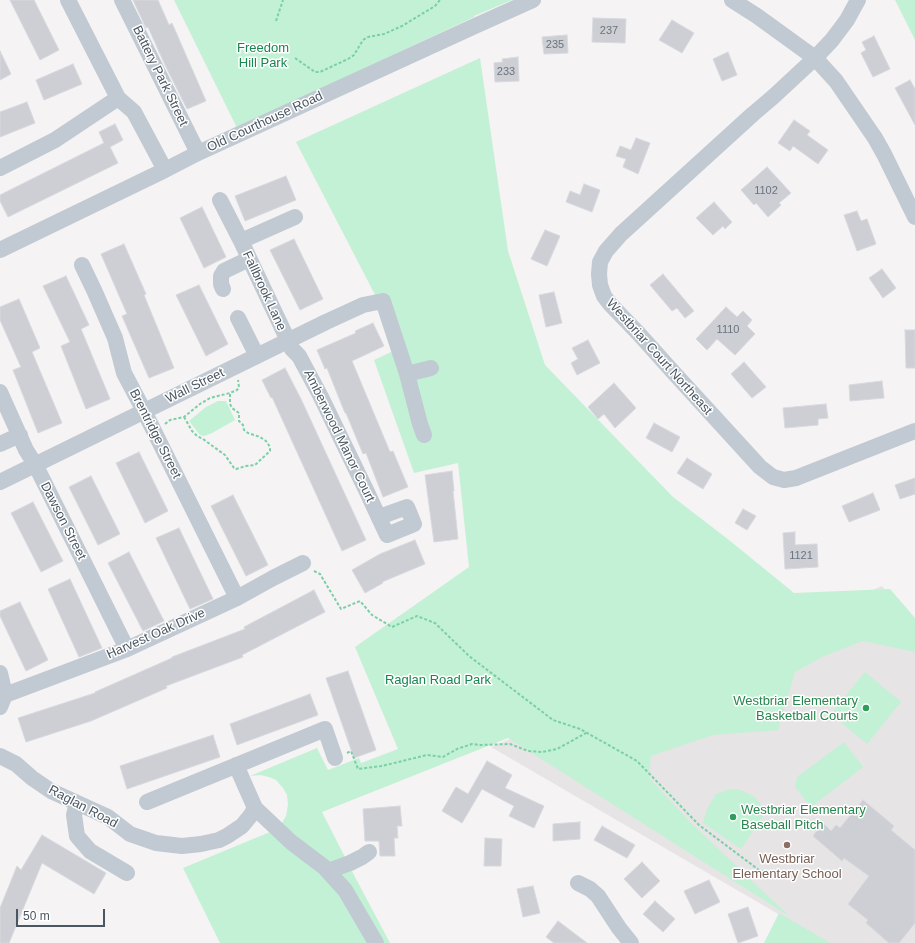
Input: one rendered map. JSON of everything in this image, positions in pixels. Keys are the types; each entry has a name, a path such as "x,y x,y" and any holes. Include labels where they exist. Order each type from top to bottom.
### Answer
{"street":[{"path":"68,0 118,98 134,112 165,170"},
{"name":"Battery Park Street","path":"122,0 198,153"},
{"name":"Old Courthouse Road","path":"0,250 198,153 533,0"},
{"path":"732,0 758,16 815,58 836,81 875,138 915,217"},
{"name":"Westbriar Court Northeast","path":"858,0 847,20 832,40 815,58 621,234 606,251 600,262 598,274 604,296 610,304 760,467 773,477 784,480 796,478 915,431"},
{"path":"0,168 55,140 118,98"},
{"name":"Fallbrook Lane","path":"220,200 250,258 288,341"},
{"name":"Fallbrook Lane","path":"241,241 295,217"},
{"path":"224,289 221,284 221,276 224,271 250,258"},
{"name":"Brentridge Street","path":"82,265 115,338 124,372 237,598"},
{"name":"Wall Street","path":"0,482 363,305 383,302 407,374"},
{"path":"238,318 257,356"},
{"name":"Amberwood Manor Court","path":"288,341 292,350 299,356 320,395 378,517 387,535 414,524 407,507 378,517"},
{"path":"424,435 407,374 431,368"},
{"name":"Dawson Street","path":"0,392 26,450 35,464 127,648"},
{"path":"0,444 20,435"},
{"name":"Harvest Oak Drive","path":"3,701 127,648 237,598 273,578 303,564"},
{"path":"0,673 3,701"},
{"path":"148,802 325,729 335,758"},
{"name":"Raglan Road","path":"0,756 16,764 32,778 51,791 108,817 130,834 156,843 182,846 202,844 218,840 228,836 242,826 255,808"},
{"path":"236,765 255,808 291,842 328,871 345,890 376,943"},
{"path":"77,803 74,816 77,836 90,851 127,873"},
{"path":"328,871 350,863 368,852"},
{"path":"578,883 590,889 598,896 619,928 631,943"}],"path":[{"path":"276,21 283,0"},
{"path":"295,58 315,72 320,72 354,55 363,40 368,37 384,34 402,26 435,6 440,0"},
{"path":"153,428 166,424 170,420 184,417 210,398 238,390 238,382 232,368"},
{"path":"184,417 192,431 225,455 234,468 236,469 255,465 270,451 270,447 266,441 260,437 244,430 243,425 239,421 239,413 232,408 230,404 230,393"},
{"path":"303,564 320,574 341,609 360,601 372,615 392,627 417,616 435,623 469,656 553,720 580,729 637,761 699,825 759,870 772,875"},
{"path":"335,758 351,751 358,769 382,766 427,755 443,757 472,744 510,744 528,751 542,752 557,749 586,733"}],"shaded area":[{"name":"Westbriar Elementary School","path":"882,586 915,626 915,943 828,943 491,747"}],"green space":[{"name":"Freedom Hill Park","path":"174,0 512,0 474,16 237,128"},
{"path":"895,0 915,0 915,40"},
{"name":"Raglan Road Park","path":"480,58 508,251 545,365 673,497 794,593 890,589 915,618 915,652 863,641 824,656 795,672 778,730 713,735 651,756 649,778 690,822 789,916 508,738 322,812 390,943 220,943 183,868 270,832 282,823 286,816 288,805 287,795 283,788 276,780 269,777 260,775 250,776 317,748 328,770 359,758 361,763 398,749 355,647 469,567 458,463 414,473 374,360 402,347 296,142"},
{"path":"218,401 226,401 235,420 212,433 204,436 200,435 189,421 206,407"},
{"name":"Westbriar Elementary Basketball Courts","path":"865,672 901,702 867,744 831,714"},
{"path":"844,742 863,767 811,807 795,787 797,777"},
{"name":"Westbriar Elementary Baseball Pitch","path":"738,789 755,797 766,812 741,849 703,823 707,809 716,794 727,790"},
{"path":"779,913 830,943 764,943"}],"building":[{"path":"10,0 34,0 59,50 40,60"},
{"path":"133,0 158,0 169,25 172,23 206,101 187,109 148,27 146,28"},
{"path":"593,18 626,19 625,43 592,42"},
{"path":"672,20 694,33 682,53 659,40"},
{"path":"567,35 568,53 544,54 542,37"},
{"path":"874,36 890,69 873,77 861,53 866,50 862,42"},
{"path":"0,51 11,74 0,80"},
{"path":"728,52 737,75 722,81 713,59"},
{"path":"518,57 519,81 495,82 494,63 503,62 502,59"},
{"path":"73,64 82,84 44,100 36,80"},
{"path":"910,80 915,89 915,125 895,88"},
{"path":"27,102 35,123 0,137 0,112"},
{"path":"794,120 810,131 807,135 828,150 818,164 793,146 790,151 778,143"},
{"path":"115,124 123,140 110,147 118,163 8,217 0,201 0,195 104,143 99,132"},
{"path":"636,138 650,143 638,174 623,167 626,159 616,156 620,146 631,150"},
{"path":"767,167 791,193 779,203 781,205 768,217 756,203 754,205 741,190"},
{"path":"286,176 296,200 245,221 235,196"},
{"path":"584,184 600,190 592,212 566,202 570,191 580,195"},
{"path":"714,202 732,222 725,229 723,226 713,235 696,218"},
{"path":"202,207 226,257 204,268 180,218"},
{"path":"857,211 861,221 867,219 876,244 857,251 844,215"},
{"path":"545,230 560,236 547,266 531,259"},
{"path":"294,239 323,299 300,310 270,250"},
{"path":"124,244 146,294 144,295 174,368 149,378 122,316 127,314 101,254"},
{"path":"882,269 896,288 883,298 869,278"},
{"path":"663,274 694,311 685,318 677,308 672,311 650,285"},
{"path":"66,276 89,325 81,329 110,399 86,409 61,346 70,342 43,286"},
{"path":"199,285 228,344 206,356 176,295"},
{"path":"554,292 562,323 546,327 539,295"},
{"path":"19,299 40,348 32,352 62,423 38,433 13,370 21,367 0,320 0,307"},
{"path":"726,307 737,317 743,311 752,320 747,326 755,334 735,355 717,339 707,350 696,339"},
{"path":"373,323 384,346 352,361 390,452 393,451 408,487 383,497 366,453 363,454 327,368 325,369 317,350 356,333 355,331"},
{"path":"905,330 915,330 915,368 906,368"},
{"path":"588,340 600,363 577,375 571,363 578,359 572,348"},
{"path":"744,362 766,387 752,398 731,374"},
{"path":"285,368 301,399 366,540 342,551 272,397 271,398 262,380"},
{"path":"882,381 884,398 850,401 849,385"},
{"path":"614,383 636,408 615,428 604,414 598,419 588,407"},
{"path":"826,404 828,418 818,419 818,425 785,428 783,408"},
{"path":"654,423 680,437 672,452 646,438"},
{"path":"139,452 168,511 145,523 116,463"},
{"path":"687,458 712,474 703,489 677,473"},
{"path":"452,471 458,539 434,542 425,475"},
{"path":"91,476 120,534 98,545 69,487"},
{"path":"915,478 915,494 900,499 895,485"},
{"path":"873,493 880,510 849,522 842,506"},
{"path":"233,495 268,565 246,576 211,506"},
{"path":"33,502 63,561 41,572 11,513"},
{"path":"743,509 756,516 747,530 735,523"},
{"path":"179,528 213,599 190,609 156,538"},
{"path":"795,532 795,545 817,544 818,567 785,569 783,533"},
{"path":"415,540 425,564 382,582 383,583 365,593 352,570 380,554"},
{"path":"129,552 164,621 143,631 108,563"},
{"path":"70,579 102,648 79,657 48,589"},
{"path":"314,590 325,612 242,655 243,657 166,686 167,688 91,721 26,742 18,718 95,693 172,657 245,629 244,627"},
{"path":"20,602 48,660 26,671 0,616 0,611"},
{"path":"348,671 376,750 354,758 326,678"},
{"path":"310,694 318,715 237,745 230,724"},
{"path":"213,735 220,757 127,789 120,766"},
{"path":"487,761 512,775 505,788 544,806 534,828 509,816 514,806 482,789 462,823 442,811 456,787 468,794"},
{"path":"863,800 894,826 891,830 915,850 915,923 899,943 889,943 866,923 868,920 848,904 869,876 844,858 842,861 813,836 823,823 831,831 836,825 840,828"},
{"path":"400,806 402,826 397,826 398,838 394,838 395,856 380,856 379,841 365,841 363,809"},
{"path":"580,822 580,839 553,841 553,824"},
{"path":"602,826 635,845 627,858 594,840"},
{"path":"42,835 106,873 94,894 42,863 9,943 0,943 0,908 17,866 21,870"},
{"path":"485,838 502,839 501,866 484,866"},
{"path":"642,862 660,881 642,898 624,879"},
{"path":"709,880 720,902 695,914 684,891"},
{"path":"533,886 540,913 523,917 517,889"},
{"path":"655,901 675,919 663,932 643,914"},
{"path":"748,907 758,936 738,943 728,914"},
{"path":"558,921 587,943 554,943 546,937"}],"place":[{"name":"Westbriar Elementary Basketball Courts","path":"866,708"},
{"name":"Westbriar Elementary Baseball Pitch","path":"733,817"},
{"name":"Westbriar Elementary School","path":"787,845"}]}
